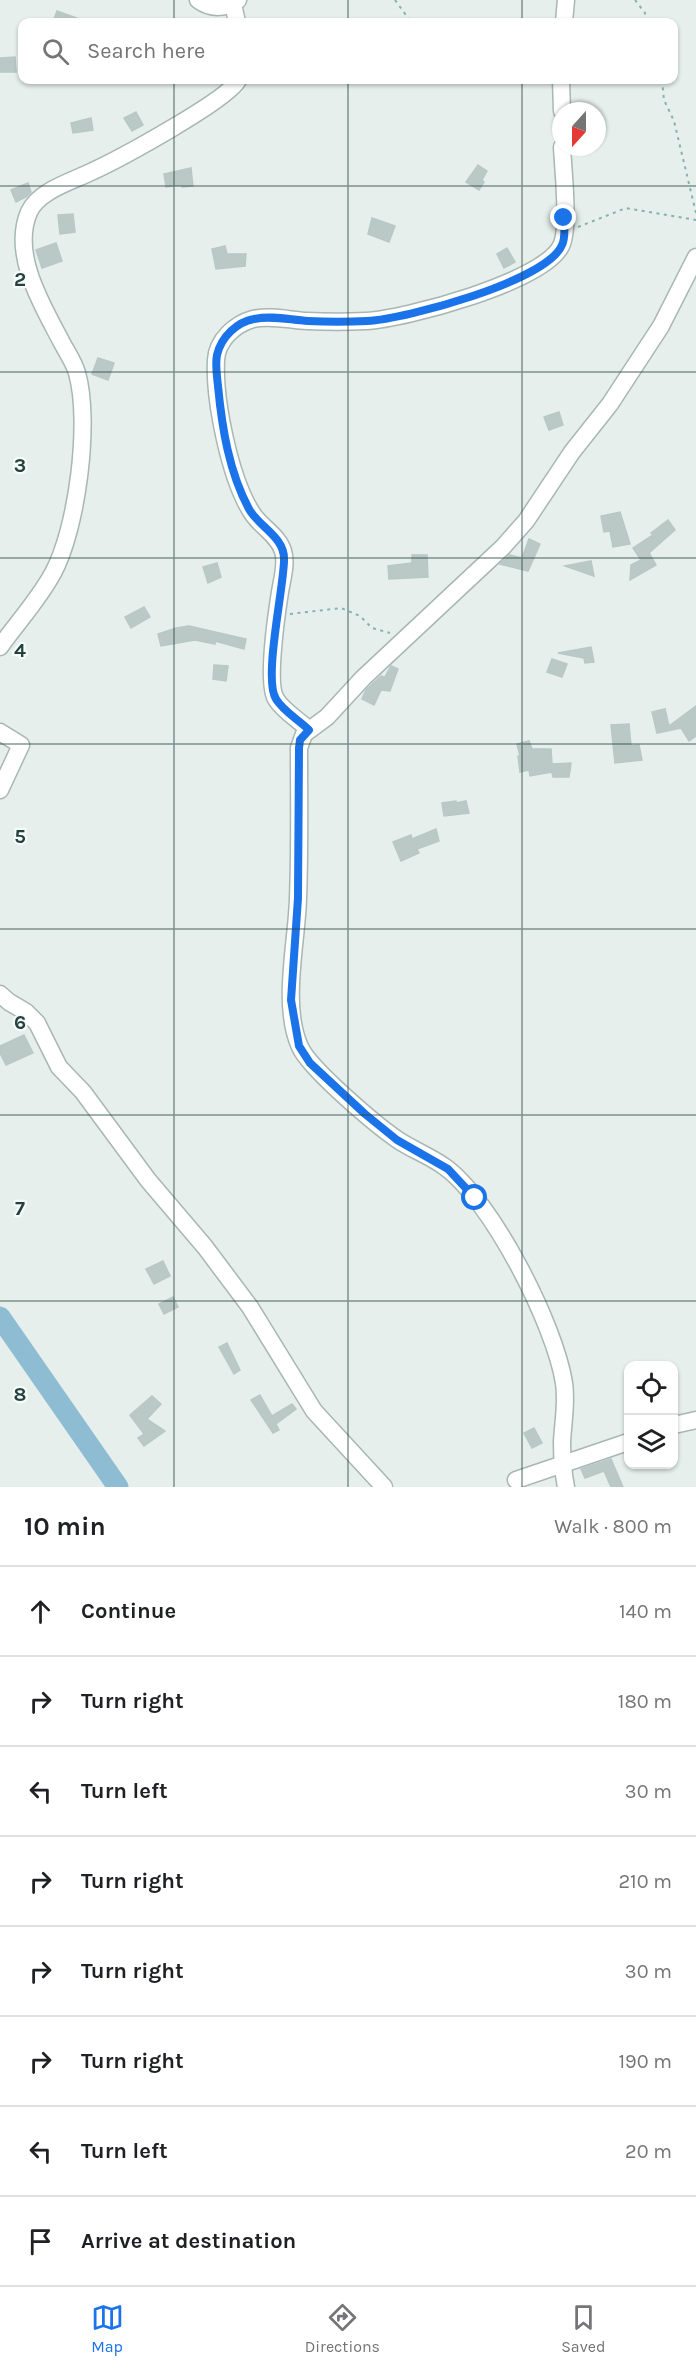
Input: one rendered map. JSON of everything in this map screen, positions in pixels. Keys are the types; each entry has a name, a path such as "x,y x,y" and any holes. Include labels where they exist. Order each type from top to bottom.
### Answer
{"street":[{"path":"198,0 210,7 220,8 236,2 237,18"},
{"path":"564,18 566,0"},
{"path":"0,647 53,573 66,541 72,520 82,438 77,372 47,315 33,282 25,253 24,234 29,214 34,204 46,194 110,163 192,115 225,93 234,84"},
{"path":"561,84 562,102"},
{"path":"309,730 282,706 273,694 276,615 284,562 283,551 279,543 257,521 249,509 237,482 219,401 216,357 228,334 245,322 254,319 275,317 310,321 380,320 470,297 506,284 537,269 562,245 564,229 562,156"},
{"path":"566,1487 562,1463 565,1392 556,1348 538,1305 493,1224 458,1177 437,1161 397,1140 365,1114 310,1063 296,1038 291,1000 298,898 299,748 300,740 309,730 327,717 363,678 503,547 526,521 572,452 625,381 664,320 696,256"},
{"path":"0,732 21,745 0,790"},
{"path":"0,994 26,1012 37,1023 59,1067 84,1092 148,1180 205,1246 250,1307 314,1412 384,1487"},
{"path":"678,1424 696,1420"},
{"path":"516,1480 624,1443"}],"path":[{"path":"394,0 408,18"},
{"path":"635,0 645,13 645,18"},
{"path":"662,84 664,100 674,121 696,213"},
{"path":"564,229 578,227 626,208 696,220"},
{"path":"276,615 341,608 360,616 372,628 404,638"}],"building":[{"path":"57,11 77,18 54,18"},
{"path":"15,57 16,72 0,72 0,58"},
{"path":"136,112 143,125 132,131 124,118"},
{"path":"91,118 93,130 73,133 71,123"},
{"path":"478,165 487,171 479,190 466,182"},
{"path":"191,168 193,186 166,187 164,174"},
{"path":"28,183 31,192 16,202 11,190"},
{"path":"73,214 75,232 60,234 58,215"},
{"path":"372,218 395,226 389,242 368,234"},
{"path":"56,243 62,261 42,268 36,250"},
{"path":"225,246 227,254 246,254 245,266 216,269 212,249"},
{"path":"507,248 515,262 504,268 497,254"},
{"path":"98,358 114,363 108,380 92,374"},
{"path":"559,412 563,425 549,430 544,417"},
{"path":"620,512 630,544 613,547 610,531 604,532 601,516"},
{"path":"668,520 675,530 649,553 656,565 630,580 631,565 641,560 633,548 653,535 651,533"},
{"path":"529,539 540,544 528,571 500,564 510,555 522,558"},
{"path":"412,555 427,555 428,577 389,579 388,566 412,563"},
{"path":"591,561 594,576 565,566"},
{"path":"217,563 221,577 208,583 203,567"},
{"path":"144,607 150,617 131,628 125,617"},
{"path":"189,626 246,639 244,649 215,641 215,644 195,640 161,646 158,634"},
{"path":"591,647 594,662 585,663 584,658 558,653"},
{"path":"552,659 567,664 562,677 547,672"},
{"path":"214,665 228,666 226,681 213,679"},
{"path":"391,666 398,669 390,691 381,690 374,705 362,699 366,690 381,676 385,677"},
{"path":"696,706 696,736 689,741 681,728 657,733 652,712 665,709 669,726"},
{"path":"629,724 631,746 639,745 642,760 615,763 611,725"},
{"path":"529,741 532,749 551,749 552,764 571,763 569,777 553,777 552,772 530,776 529,770 520,772 517,744"},
{"path":"456,801 456,803 466,801 469,813 444,816 442,803"},
{"path":"436,829 439,841 417,849 419,853 401,861 393,842 411,835 412,839"},
{"path":"24,1035 33,1053 6,1065 0,1053 0,1046"},
{"path":"163,1261 170,1276 154,1284 146,1269"},
{"path":"173,1297 178,1307 164,1314 159,1304"},
{"path":"227,1343 240,1370 234,1374 219,1347"},
{"path":"260,1395 272,1416 292,1404 296,1409 276,1424 279,1430 273,1433 251,1400"},
{"path":"152,1396 161,1404 147,1419 165,1431 144,1446 138,1438 144,1434 130,1415"},
{"path":"534,1428 542,1443 532,1448 524,1433"},
{"path":"611,1459 623,1487 611,1487 604,1471 585,1478 581,1469"}],"waterway":[{"path":"0,1317 118,1487"}],"route":[{"path":"475,1198 458,1177 448,1169 397,1140 365,1114 310,1063 296,1038 291,1000 298,898 299,748 300,740 309,730 282,706 273,694 276,615 284,556 279,543 253,515 237,482 219,401 216,357 228,334 245,322 254,319 275,317 310,321 380,320 453,302 506,284 537,269 558,251 564,237 564,218"}]}
